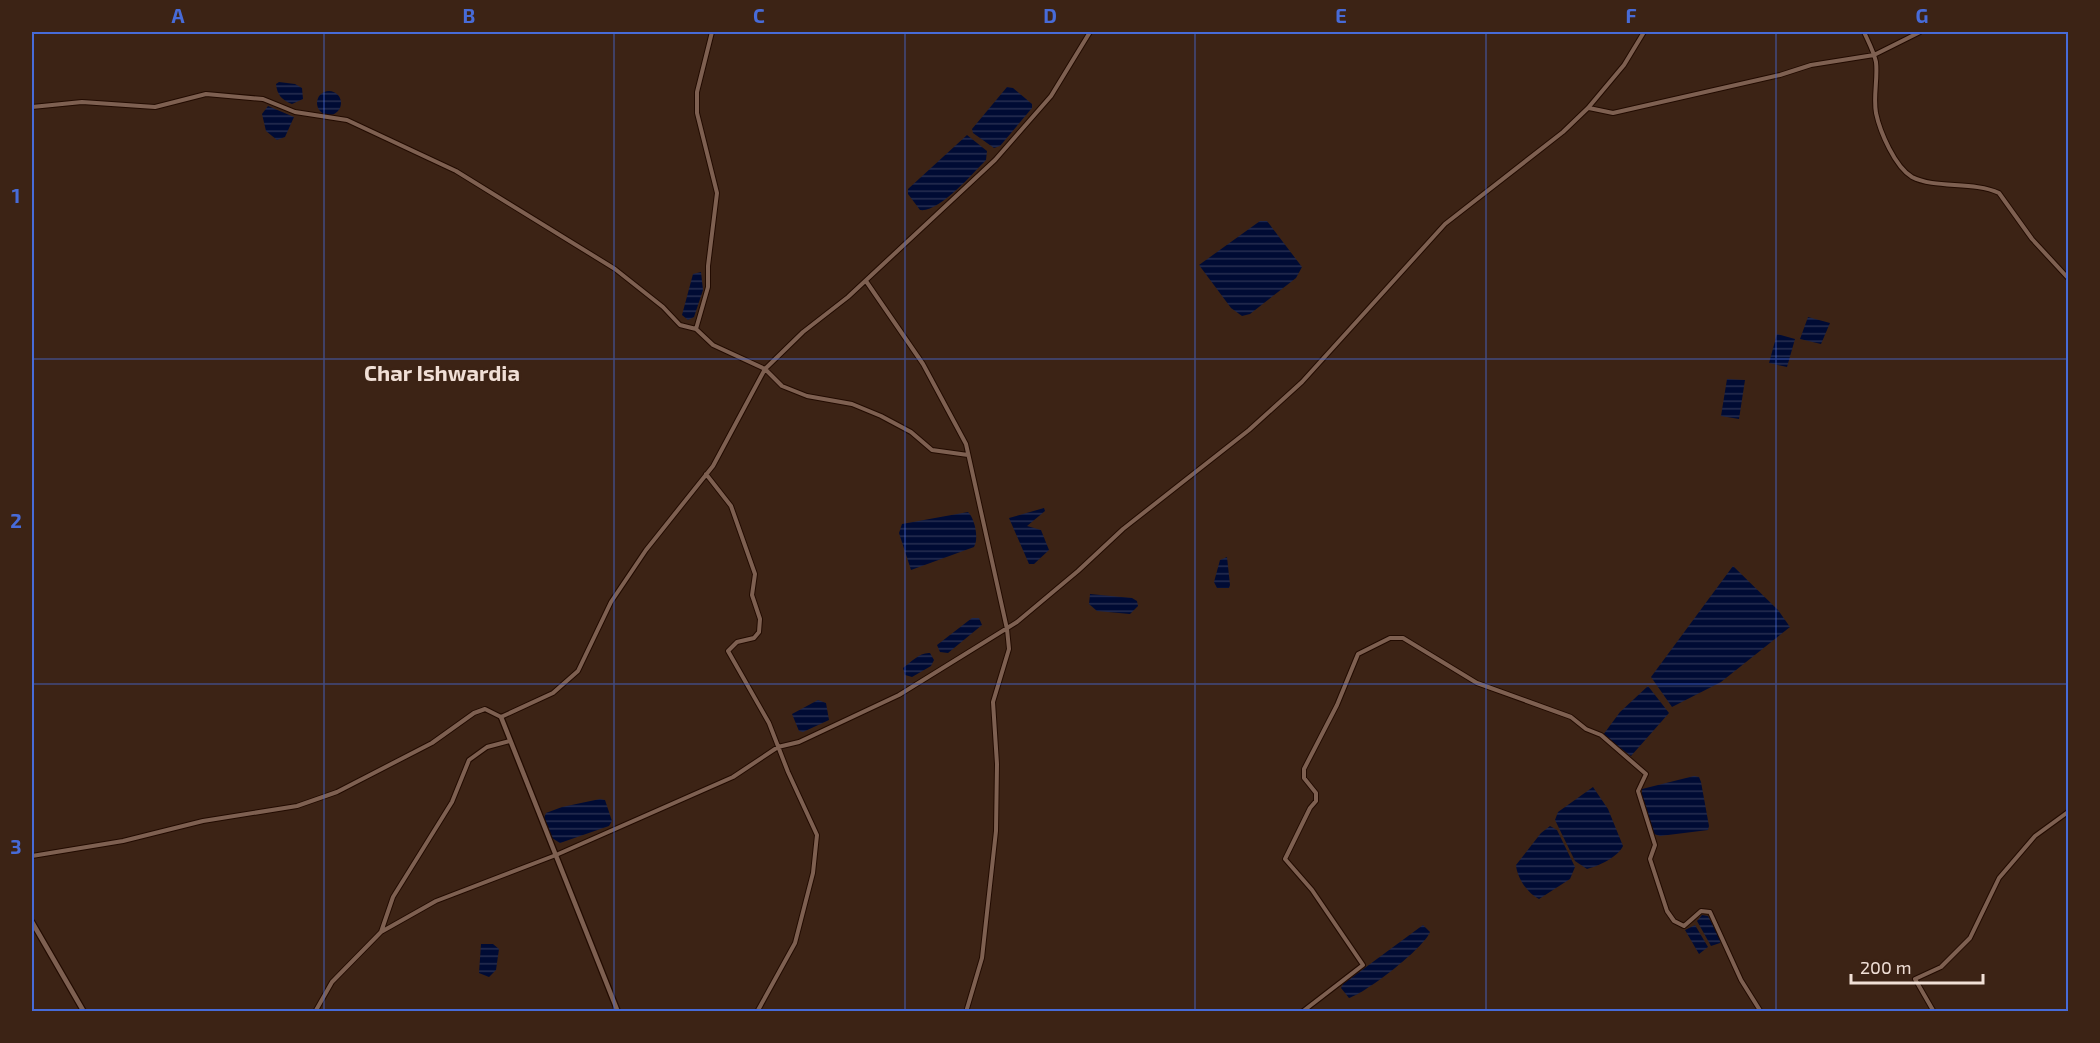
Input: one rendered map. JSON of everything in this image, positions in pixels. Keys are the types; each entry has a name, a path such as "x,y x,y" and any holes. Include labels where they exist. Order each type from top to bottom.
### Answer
{"street":[{"path":"696,329 708,288 708,266 717,193 697,113 697,92 712,32"},
{"path":"501,717 553,693 579,671 611,602 645,550 706,474 727,442 765,369 803,332 866,281 995,160 1051,96 1090,32"},
{"path":"315,1011 332,982 381,932 436,901 556,855 652,811 683,801 742,772 778,747 799,742 899,695 1007,629 1078,571 1123,529 1249,430 1302,381 1445,224 1563,132 1588,108 1624,64 1644,32"},
{"path":"1864,32 1876,61 1876,112 1882,131 1900,165 1911,176 1928,182 1948,182 1999,193 2032,239 2068,278"},
{"path":"1588,108 1613,113 1780,75 1811,65 1874,55 1920,32"},
{"path":"32,107 82,102 155,107 206,94 263,99 295,112 347,120 456,171 615,269 663,307 680,326 696,329 713,345 765,369 782,386 807,396 852,404 895,422 932,450 968,455"},
{"path":"866,281 923,364 966,444 1007,629 1009,649 993,702 998,764 996,831 982,958 966,1011"},
{"path":"706,474 731,506 755,574 752,595 759,619 759,632 754,638 737,642 728,651 770,723 778,747 816,829 817,842 813,873 795,943 757,1011"},
{"path":"1302,1011 1363,965 1312,890 1285,860 1310,808 1316,801 1316,793 1304,778 1305,765 1337,705 1358,654 1390,638 1403,638 1477,683 1571,717 1586,729 1601,735 1646,774 1638,791 1655,846 1650,859 1667,911 1674,921 1684,926 1701,911 1710,912 1741,980 1761,1011"},
{"path":"32,856 123,841 202,821 297,806 337,792 432,743 474,713 485,709 501,717 618,1011"},
{"path":"381,932 393,897 452,802 469,760 487,747 510,741"},
{"path":"1934,1011 1915,979 1941,967 1970,938 1999,878 2035,836 2068,812"},
{"path":"32,922 84,1011"}],"water":[{"path":"279,82 295,84 302,88 303,99 292,104 285,101 278,91 276,84"},
{"path":"1007,87 1013,88 1032,104 1032,108 1000,146 994,148 973,133 972,129"},
{"path":"329,91 334,92 340,98 340,108 334,114 329,115 324,114 318,108 317,103 318,98 324,92"},
{"path":"268,106 294,117 285,137 277,140 266,131 262,114"},
{"path":"967,135 987,151 986,160 946,199 928,209 920,210 908,194 908,189"},
{"path":"1260,221 1267,221 1302,267 1296,278 1250,314 1242,316 1231,308 1199,265"},
{"path":"701,272 703,290 694,317 688,320 682,315 693,274"},
{"path":"1808,317 1830,323 1821,344 1800,339"},
{"path":"1777,334 1795,339 1787,367 1769,363"},
{"path":"1727,379 1745,380 1739,419 1721,416"},
{"path":"1044,508 1045,511 1027,526 1041,530 1049,550 1034,564 1029,564 1009,518"},
{"path":"968,512 976,529 974,547 911,570 899,533 902,524"},
{"path":"1227,557 1230,585 1229,588 1217,588 1214,582 1220,560"},
{"path":"1733,566 1778,610 1790,627 1721,682 1672,707 1651,677"},
{"path":"1090,594 1132,598 1137,601 1138,606 1130,614 1097,611 1089,604"},
{"path":"972,618 979,618 982,625 948,653 940,652 937,645"},
{"path":"930,653 934,660 931,666 912,677 905,675 903,668 919,656"},
{"path":"1648,686 1669,713 1631,756 1603,735 1620,712"},
{"path":"818,700 826,703 829,720 803,732 799,731 792,714"},
{"path":"1694,776 1699,777 1701,782 1708,830 1660,836 1654,834 1642,796 1642,789"},
{"path":"1593,787 1608,809 1623,846 1608,860 1587,869 1575,861 1555,820 1558,812"},
{"path":"600,799 605,800 612,821 609,826 560,843 552,838 544,818 546,813"},
{"path":"1550,826 1557,830 1575,867 1570,879 1539,899 1524,885 1518,875 1516,865 1541,833"},
{"path":"1702,915 1708,916 1721,940 1720,943 1711,946 1697,921"},
{"path":"1423,925 1430,932 1406,959 1381,979 1349,998 1341,988 1343,984"},
{"path":"1695,925 1708,947 1699,954 1685,930"},
{"path":"481,944 493,944 499,949 496,970 489,977 479,973"}],"district":[{"name":"Char Ishwardia","path":"442,372"}]}
